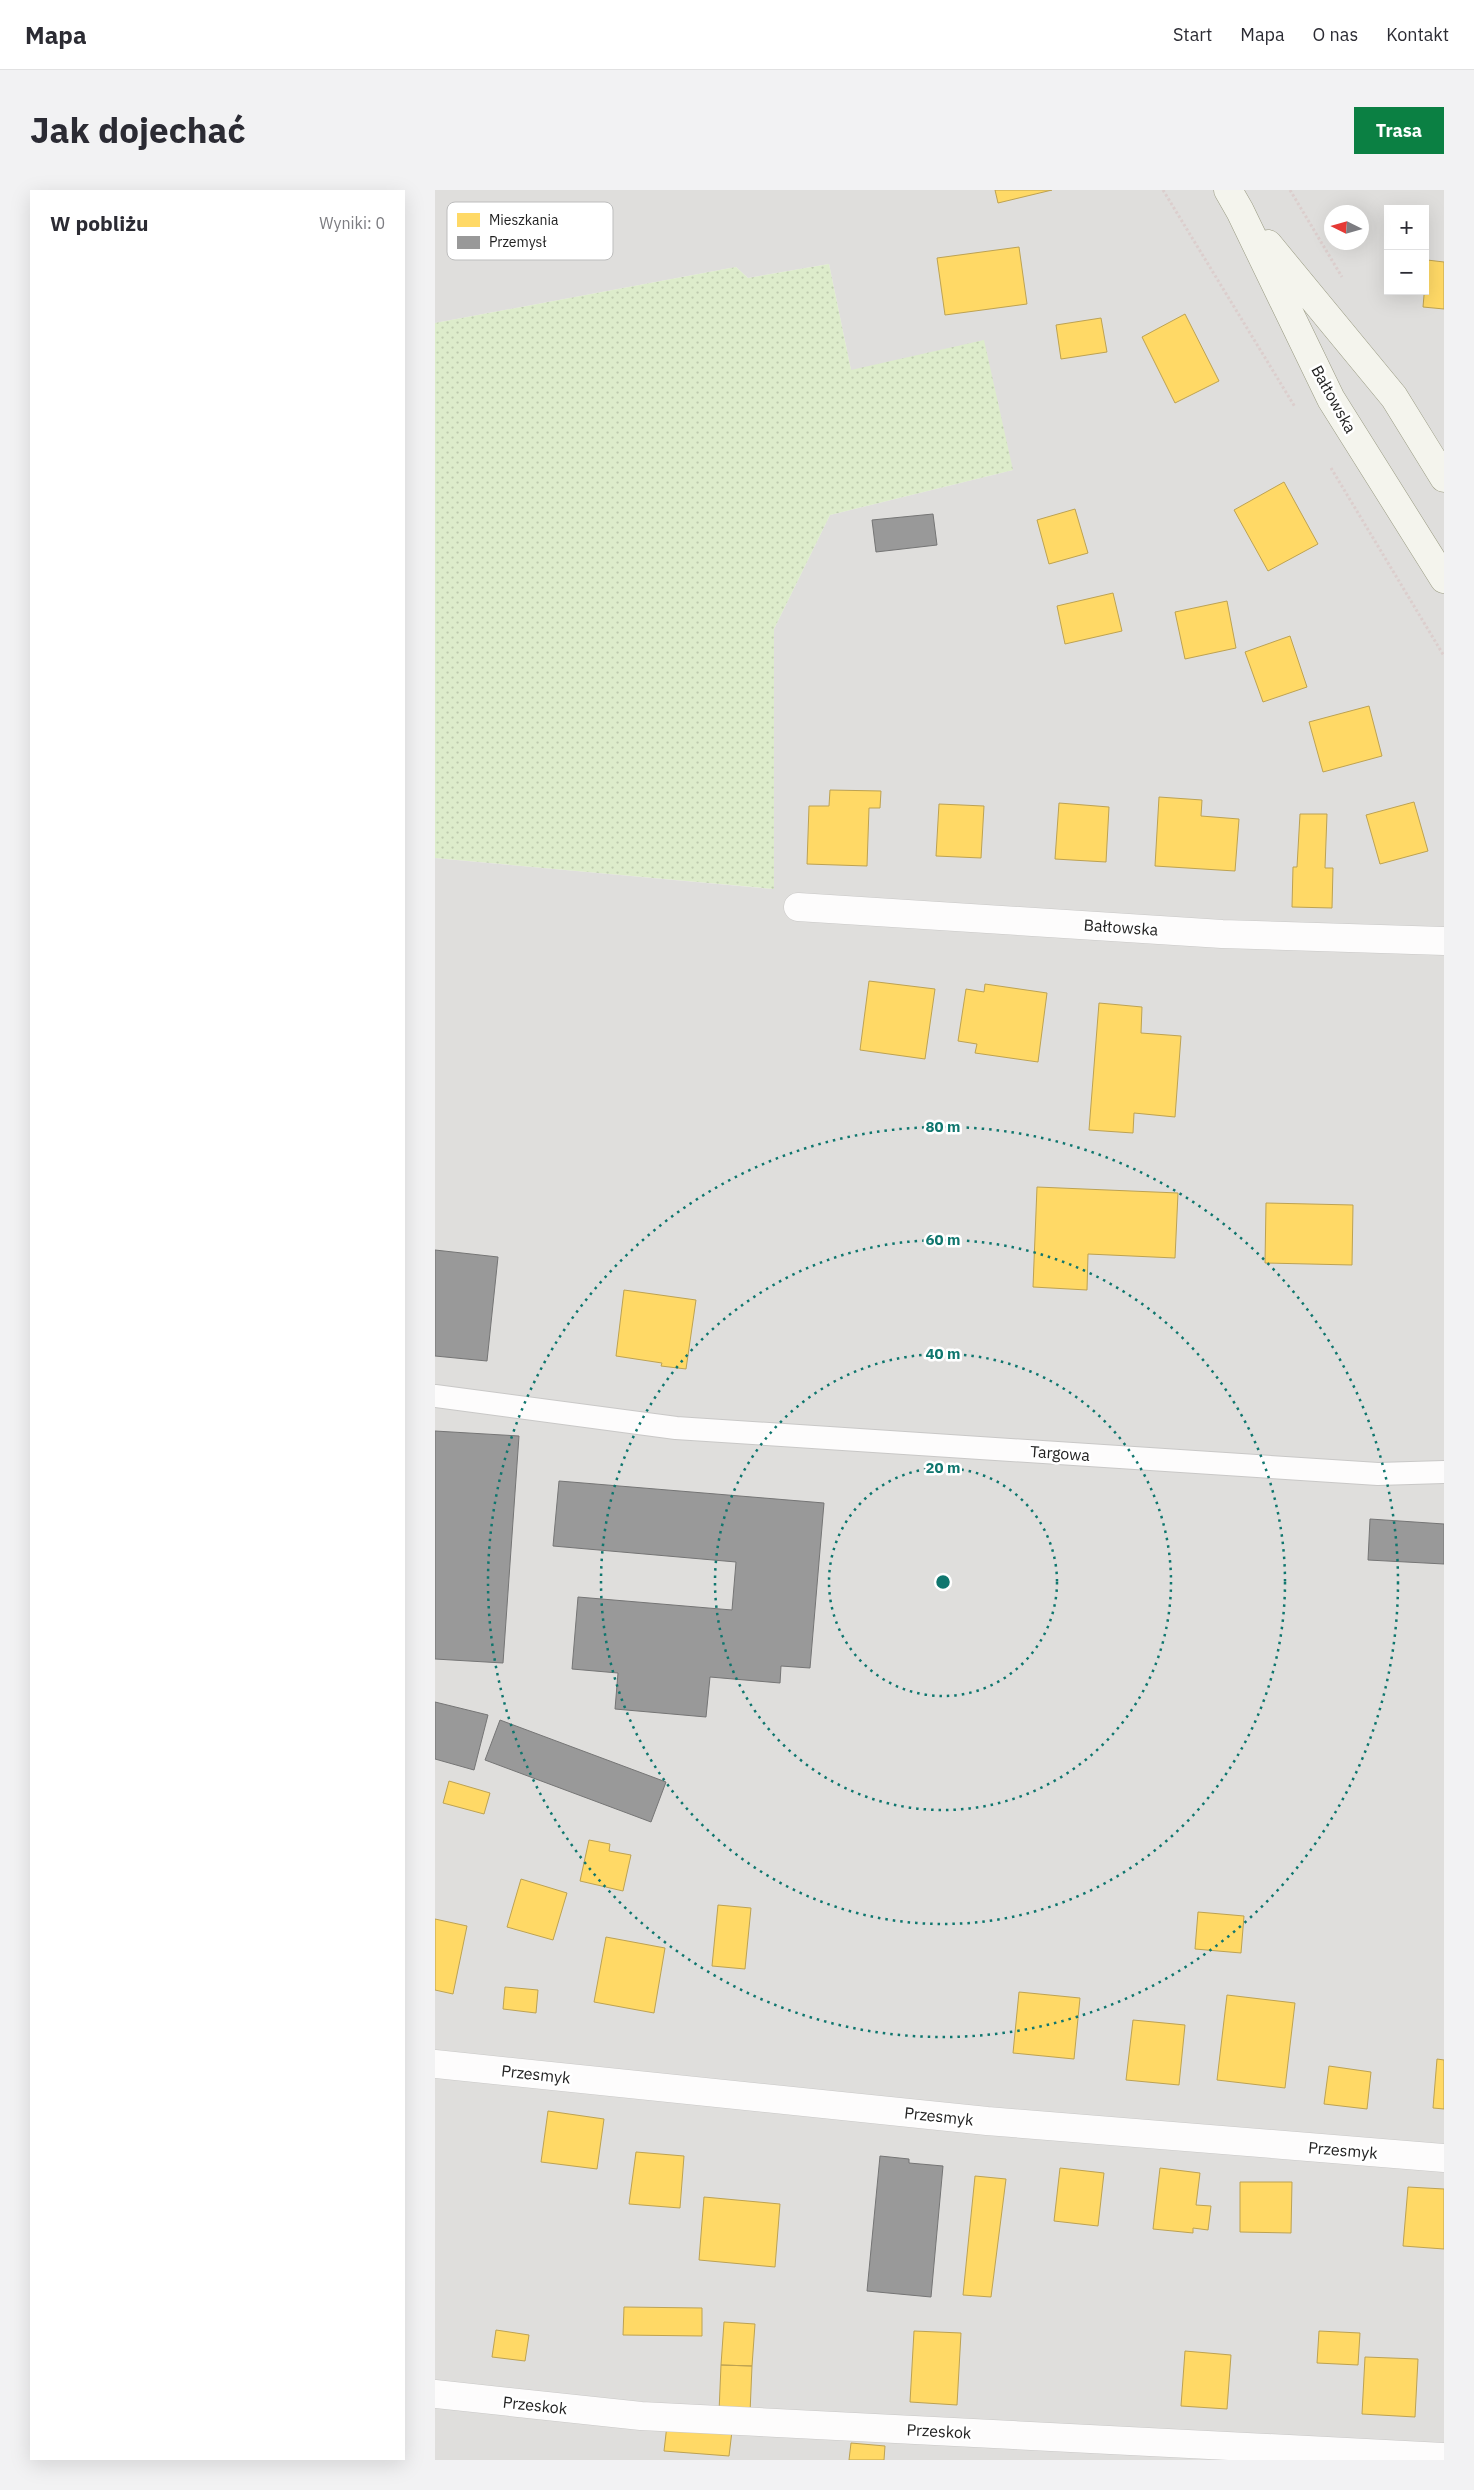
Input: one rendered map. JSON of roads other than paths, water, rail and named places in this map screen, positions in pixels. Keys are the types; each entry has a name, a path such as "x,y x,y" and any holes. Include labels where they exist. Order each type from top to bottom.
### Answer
{"main road":[{"name":"Bałtowska","path":"1234,200 1394,398 1444,478"},
{"name":"Bałtowska","path":"1234,200 1331,399 1444,579"}],"street":[{"name":"Bałtowska","path":"797,907 1222,934 1444,941"},
{"name":"Przesmyk","path":"435,2064 987,2121 1444,2158"},
{"name":"Przeskok","path":"435,2394 641,2416 1444,2457"}],"lane":[{"name":"Targowa","path":"435,1396 676,1428 1378,1474 1444,1472"}]}
